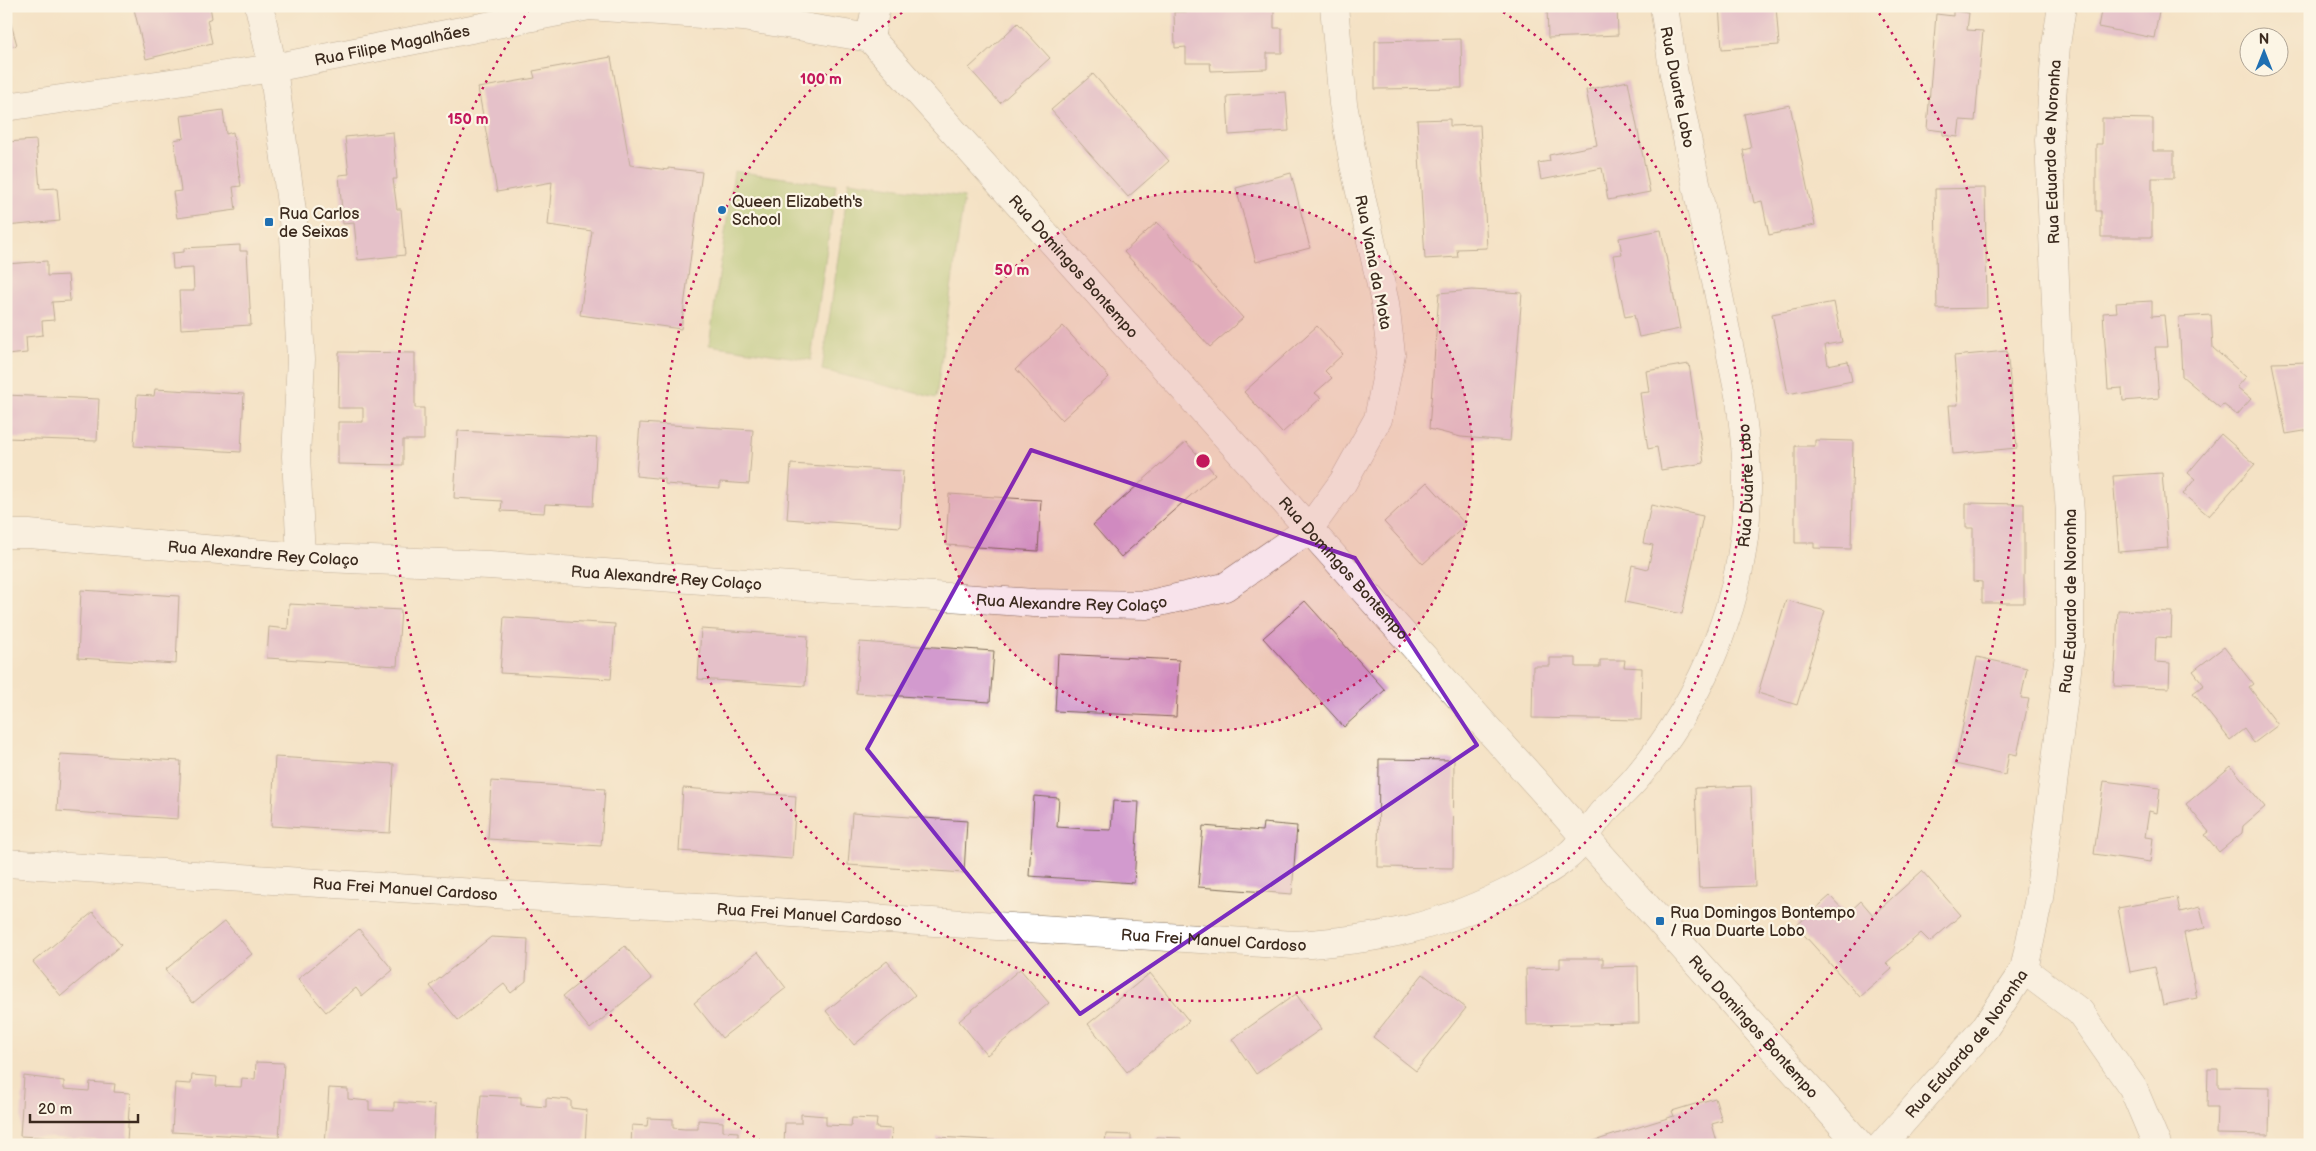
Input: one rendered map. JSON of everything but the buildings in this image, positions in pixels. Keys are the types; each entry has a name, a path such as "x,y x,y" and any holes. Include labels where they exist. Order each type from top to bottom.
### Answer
{"street":[{"path":"260,6 273,68 294,229 301,359 296,456 301,557"},
{"name":"Rua Filipe Magalhães","path":"6,107 273,68 589,6 743,17 809,17"},
{"path":"809,17 870,38 876,6"},
{"name":"Rua Viana da Mota","path":"1309,529 1343,482 1378,419 1390,354 1385,303 1354,165 1343,104 1334,6"},
{"name":"Rua Duarte Lobo","path":"1584,836 1637,777 1664,742 1689,704 1709,664 1725,622 1737,579 1744,534 1747,489 1746,454 1740,400 1673,69 1664,6"},
{"name":"Rua Eduardo de Noronha","path":"1882,1145 1984,1029 2024,970 2039,898 2070,646 2070,513 2058,340 2049,140 2056,45 2062,6"},
{"name":"Rua Domingos Bontempo","path":"870,38 1860,1145"},
{"name":"Rua Alexandre Rey Colaço","path":"6,534 39,535 301,557 489,565 1034,603 1146,604 1225,587 1309,529"},
{"name":"Rua Frei Manuel Cardoso","path":"6,863 1294,945 1344,942 1393,934 1441,921 1487,903 1531,880 1572,852 1584,836"},
{"path":"2024,970 2080,1012 2133,1088 2157,1145"}],"highlighted area":[{"path":"1031,450 1355,558 1477,745 1080,1014 867,749"}],"green space":[{"path":"734,171 836,185 811,360 709,345"},
{"path":"849,181 964,197 936,398 822,370"}],"place":[{"name":"Queen Elizabeth's School","path":"722,210"},
{"name":"Rua Carlos de Seixas","path":"269,222"},
{"name":"Rua Domingos Bontempo / Rua Duarte Lobo","path":"1660,921"}]}
